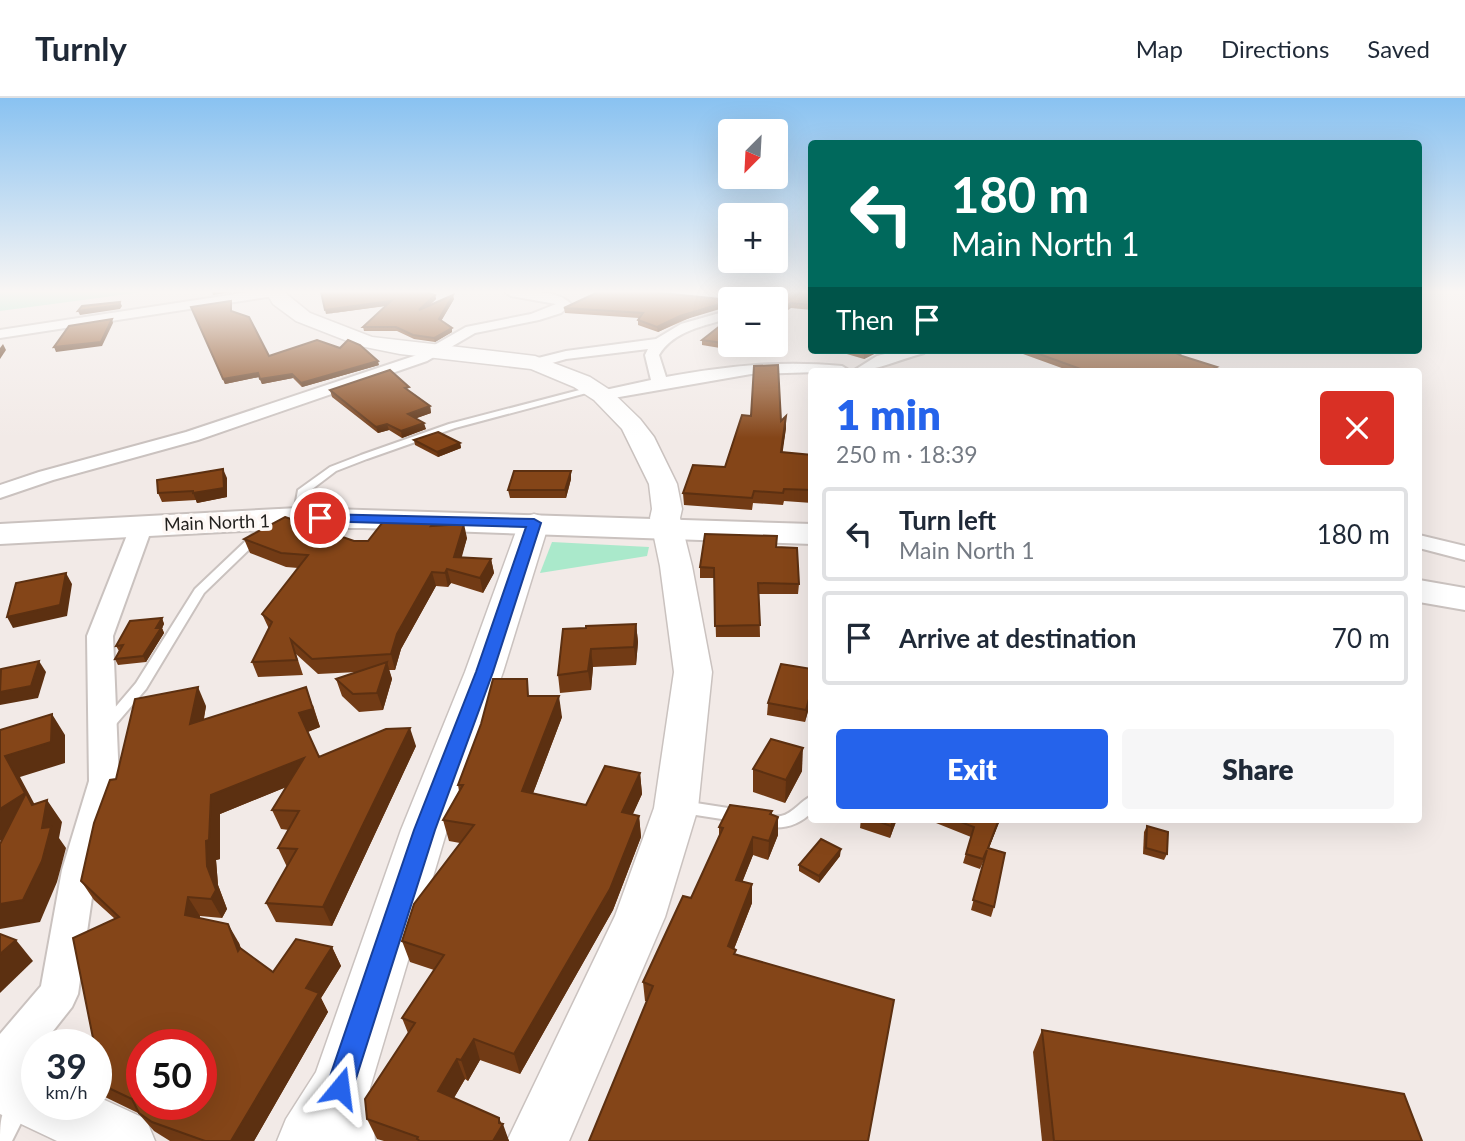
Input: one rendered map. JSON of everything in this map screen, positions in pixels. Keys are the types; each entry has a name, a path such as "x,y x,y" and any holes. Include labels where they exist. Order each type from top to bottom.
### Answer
{"main road":[{"path":"364,341 430,352 535,363 582,382 596,392 641,437 663,484 667,509 665,518 693,672 676,808 640,918 538,1141"},
{"name":"Main North 1","path":"0,534 298,519 534,523 808,534"},
{"path":"308,1141 342,1115 420,843 484,672 534,523"},
{"path":"1422,592 1465,599"},
{"path":"18,1098 124,1141"}],"street":[{"path":"0,492 89,463 192,436 422,358 451,341"},
{"path":"660,384 652,355 663,341"},
{"path":"535,363 566,355 660,343"},
{"path":"866,368 882,359 903,354"},
{"path":"596,392 755,368 810,368"},
{"path":"18,1098 59,994 79,870 104,781 100,636 142,525"},
{"path":"1422,542 1465,553"}],"lane":[{"path":"298,519 302,492 333,469 452,426 596,392"},
{"path":"103,730 141,685 199,591 257,536"},
{"path":"676,808 690,807 783,824 808,806"}],"green space":[{"path":"552,542 649,547 647,556 540,573"}],"building":[{"path":"59,341 102,341 101,342 54,347"},
{"path":"206,341 261,341 269,356 315,341 340,348 350,341 360,345 378,361 301,383 292,374 260,379 258,373 223,379"},
{"path":"1039,354 1178,354 1217,367 1215,368 1078,368"},
{"path":"778,365 781,421 786,416 781,452 808,455 808,490 784,489 783,493 754,491 752,498 683,493 693,465 725,467 742,415 751,416 754,366"},
{"path":"390,370 409,387 405,388 430,406 408,414 424,423 401,431 387,424 376,427 330,390"},
{"path":"438,432 460,443 437,452 414,440"},
{"path":"223,469 224,488 193,493 158,493 157,480"},
{"path":"514,471 571,471 565,490 508,490"},
{"path":"285,517 354,541 368,541 386,518 435,521 431,526 464,524 454,557 491,559 480,578 447,569 445,573 432,572 397,634 391,654 312,659 291,640 297,660 252,662 272,622 262,614 308,555 281,553 244,539"},
{"path":"705,534 777,536 776,547 797,548 799,584 758,583 760,625 715,626 714,568 700,567"},
{"path":"66,573 60,605 7,617 16,583"},
{"path":"162,618 156,628 161,628 143,656 115,659 123,645 116,646 130,621"},
{"path":"636,624 634,647 591,649 588,671 558,675 563,629"},
{"path":"39,661 31,686 0,692 1,669"},
{"path":"387,662 377,693 353,694 336,679"},
{"path":"781,664 808,668 806,710 768,703"},
{"path":"493,679 527,679 528,696 559,696 522,791 586,805 605,766 640,773 622,812 639,816 610,889 514,1054 474,1039 461,1060 457,1059 438,1091 499,1118 499,1123 503,1124 493,1141 420,1141 418,1137 367,1119 365,1099 415,1023 402,1018 444,955 402,941 414,904 474,825 443,820 463,785 458,785 481,724"},
{"path":"198,687 190,724 306,687 313,709 299,713 319,757 386,729 410,728 323,907 266,903 297,849 278,848 299,811 272,810 304,758 211,795 209,840 206,841 207,866 216,890 211,899 188,897 185,915 228,924 238,951 240,948 273,972 296,939 332,947 306,988 319,993 231,1141 205,1141 149,1120 217,1120 217,1029 126,1029 126,1096 112,1090 112,1029 91,1029 73,938 119,917 81,881 94,823 110,780 116,779 135,699"},
{"path":"52,714 51,742 5,756 25,793 0,809 0,730"},
{"path":"771,739 803,748 786,780 753,769"},
{"path":"26,793 32,805 47,800 42,828 51,827 42,861 23,900 0,904 0,844"},
{"path":"730,805 772,811 770,814 778,817 769,841 753,837 736,880 752,884 728,946 736,950 734,954 894,1000 868,1141 589,1141 653,986 643,982 683,896 691,898 723,828 719,827"},
{"path":"964,823 997,823 988,848 1005,853 994,907 973,900 987,850 983,859 966,854 974,827"},
{"path":"1147,826 1168,832 1167,854 1146,848"},
{"path":"821,839 841,849 819,876 799,865"},
{"path":"0,934 16,940 0,954"},
{"path":"1042,1030 1404,1094 1422,1141 1054,1141"}],"route":[{"path":"320,518 534,523 484,672 425,830 340,1088"}]}
